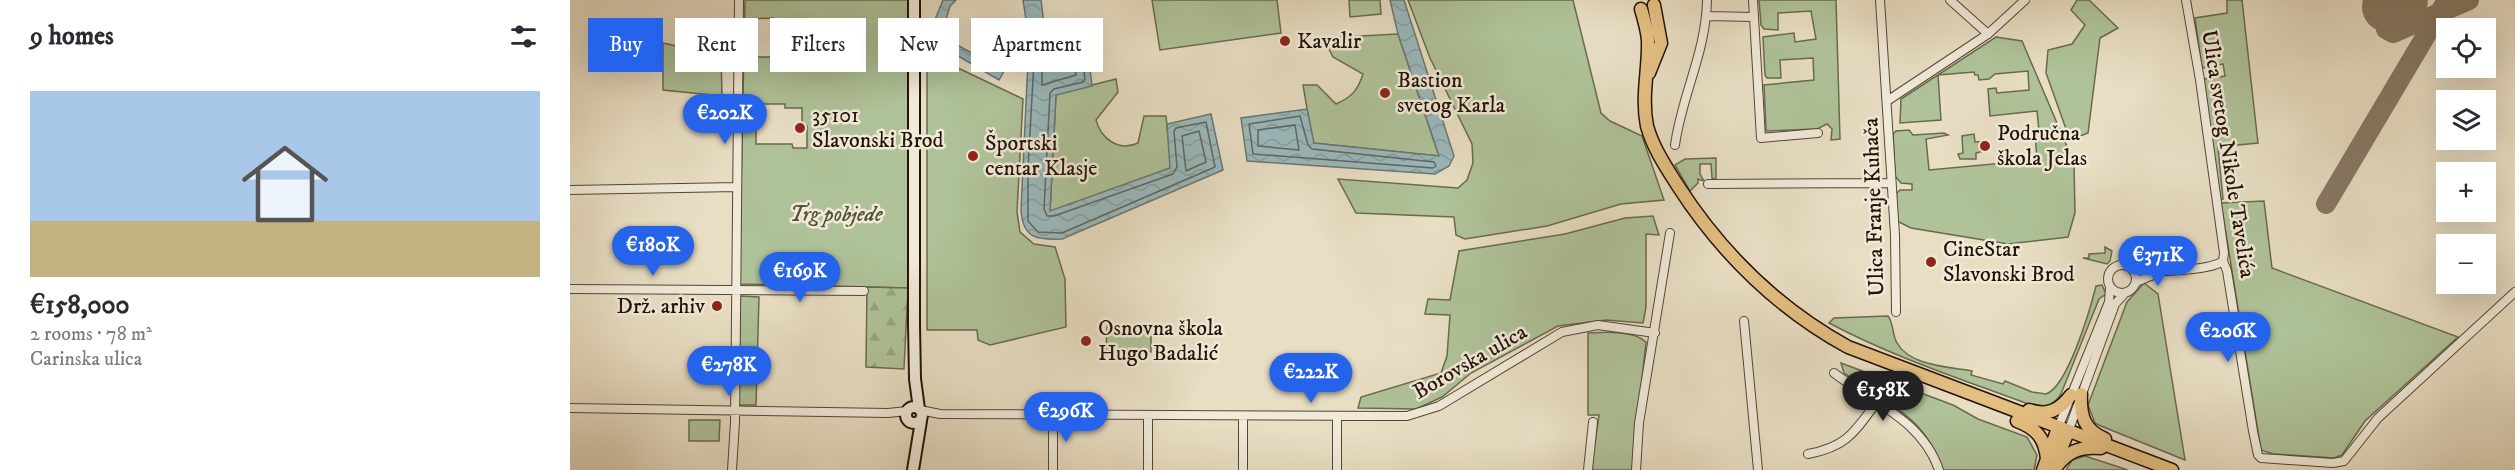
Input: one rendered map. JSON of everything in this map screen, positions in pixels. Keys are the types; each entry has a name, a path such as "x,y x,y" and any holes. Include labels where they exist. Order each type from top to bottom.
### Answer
{"main road":[{"path":"913,18 914,0"},
{"path":"919,18 921,0"},
{"path":"1644,85 1661,43 1654,5"},
{"path":"1641,9 1648,38 1644,85 1647,124 1666,168 1713,237 1760,285 1799,317 1848,347 2003,408 2172,470"},
{"path":"912,470 915,379 916,72"},
{"path":"2003,408 2048,413 2076,395 2088,428 2142,460"},
{"path":"2003,408 2005,414 2038,432 2045,444 2050,467"},
{"path":"2050,467 2063,430"},
{"path":"2050,467 2078,449 2117,450"}],"street":[{"path":"732,470 739,0"},
{"path":"1675,145 1677,127 1701,54 1707,0"},
{"path":"1753,0 1761,138 1818,133"},
{"name":"Ulica Franje Kuhača","path":"1880,0 1887,101 1896,312"},
{"path":"1950,0 1988,34"},
{"name":"Ulica Franje Kuhača","path":"1887,101 1988,34 2025,0"},
{"name":"Ulica svetog Nikole Tavelića","path":"2186,0 2200,80 2224,253 2223,261 2227,271 2258,455 2266,460 2333,463 2344,461 2378,418 2515,292"},
{"path":"1707,16 1754,17"},
{"path":"1708,184 1891,183"},
{"path":"570,190 737,187"},
{"path":"1636,470 1639,423 1670,233"},
{"path":"2063,430 2109,302 2108,279 2112,269 2122,265 2132,269 2171,270 2215,265 2223,261"},
{"path":"2132,269 2136,282"},
{"path":"2076,395 2115,304 2132,289 2136,282 2171,270"},
{"path":"2110,287 2117,292 2125,293"},
{"path":"570,289 864,291"},
{"path":"1744,321 1758,470"},
{"name":"Borovska ulica","path":"570,408 914,415 1407,416 1427,410 1549,338 1575,328 1598,325 1655,333"},
{"path":"1834,373 1912,426 1927,444 1939,470"},
{"path":"1808,453 1831,449 1847,440 1876,403"},
{"path":"1053,415 1053,470"},
{"path":"1148,416 1148,470"},
{"path":"1243,470 1244,417"},
{"path":"1337,417 1337,470"},
{"path":"1588,470 1593,422"}],"green space":[{"name":"Trg pobjede","path":"745,0 909,0 909,18 878,18 878,72 909,72 908,288 739,284 743,72 758,72 758,57 770,57 770,72 866,72 866,18 745,18","holes":["756,104 785,104 785,108 802,108 802,125 807,126 807,148 793,148 792,144 756,144"]},
{"path":"1152,0 1277,0 1281,33 1160,50"},
{"path":"1349,0 1380,0 1381,14 1350,17"},
{"path":"1408,0 1573,0 1601,113 1610,121 1642,136 1664,200 1621,204 1547,226 1465,239 1456,235 1454,217 1356,213 1338,179 1458,188 1467,180 1473,163 1472,144 1430,58"},
{"path":"1759,0 1836,0 1840,139 1831,140 1832,129 1827,124 1817,129 1766,131 1764,85 1814,80 1813,58 1780,60 1781,78 1767,78 1763,37 1794,33 1795,42 1816,39 1811,11 1778,13 1778,30 1764,29 1761,25"},
{"path":"2077,0 2089,0 2118,28 2100,38 2088,133 2070,140 2046,73 2048,50 2072,44 2085,25 2071,10"},
{"path":"2227,0 2242,0 2258,143 2218,147 2223,199 2219,199 2204,79 2225,76 2223,64 2202,68 2195,18 2227,13"},
{"name":"Bastion svetog Karla","path":"1398,34 1439,156 1313,143 1303,85 1317,85 1336,104 1354,92 1363,74 1333,57 1323,38"},
{"name":"Područna škola Jelas","path":"1996,37 2022,41 2074,163 2075,213 2068,237 2008,244 1911,228 1897,221 1896,194 1900,190 1912,190 1912,184 1901,183 1895,176 1893,134 1896,131 1909,130 1913,135 1944,133 1948,135 1926,139 1929,170 2037,160 2035,132 2039,131 2037,111 1990,116 1988,89 1996,88 1997,93 2029,90 2028,71 1995,74 1989,79 1979,80 1978,75 1974,72 1938,75 1941,120 1900,123 1901,99"},
{"path":"663,43 675,46 675,72 721,72 722,96 663,90"},
{"name":"Športski centar Klasje","path":"959,68 1023,99 1017,212 1020,232 1034,244 1055,247 1065,279 1066,327 990,345 978,340 977,330 927,330 927,72 959,72"},
{"path":"1116,79 1118,92 1096,120 1098,127 1112,142 1124,146 1131,145 1138,143 1144,116 1166,116 1171,168 1050,212 1056,94"},
{"path":"1974,134 1975,142 1987,141 1988,150 1976,153 1976,159 1960,159 1958,154 1963,153 1962,136"},
{"path":"1716,158 1716,180 1712,178 1711,164 1700,164 1700,174 1704,181 1698,179 1698,183 1690,191 1675,165 1685,159"},
{"path":"2264,201 2272,268 2458,337 2365,421 2342,455 2334,458 2273,454 2261,450 2221,203"},
{"path":"1653,216 1659,235 1646,234 1646,307 1643,323 1606,320 1558,326 1471,373 1442,397 1416,409 1358,408 1361,397 1441,373 1447,356 1450,315 1425,314 1428,299 1450,300 1459,251 1565,234 1625,218"},
{"path":"2161,241 2168,241 2169,262 2136,263 2125,251 2126,246 2131,245 2132,249 2161,247"},
{"path":"2105,247 2112,251 2107,264 2083,258 2089,258 2089,254 2105,253"},
{"path":"2144,283 2158,294 2185,460 2095,423 2088,405 2127,302"},
{"path":"2102,285 2106,294 2099,299 2061,394 2054,402 2040,407 1905,358 1829,323 1834,318 1888,316 1897,343 1911,357 1931,364 1972,371 1971,375 2003,384 2005,381 2032,392 2046,394 2054,388 2070,362 2084,327 2096,286"},
{"path":"867,287 908,288 904,369 866,367"},
{"path":"740,296 759,297 756,405 739,405"},
{"path":"1119,325 1151,328 1151,352 1106,351 1107,327"},
{"path":"1610,332 1634,335 1646,342 1632,470 1591,470 1599,415 1588,415 1588,333"},
{"path":"1841,363 1953,405 1978,419 2027,437 2037,455 2034,470 1942,470 1935,452 1915,424 1890,403 1844,373"},
{"path":"689,420 720,420 719,441 689,441"},
{"path":"2085,456 2128,470 2066,470 2072,460"}],"water":[{"path":"943,0 956,0 950,6 946,18 936,18"},
{"path":"1023,0 1041,0 1043,18 1026,18"},
{"path":"1390,0 1404,0 1454,156 1449,166 1435,174 1247,161 1241,118 1307,109 1314,143 1439,156 1398,34"},
{"path":"959,46 971,53 971,64 959,57"},
{"path":"985,72 1003,72 999,80"},
{"path":"1027,72 1090,72 1092,86 1056,95 1050,211 1170,168 1167,124 1211,114 1223,170 1062,239 1033,236 1025,227 1021,210"}],"taxiway":[{"path":"2326,204 2447,0"},
{"path":"2387,7 2383,14 2386,29 2393,33 2469,0"}],"runway":[{"path":"2387,7 2403,0"}],"place":[{"name":"Kavalir","path":"1285,41"},
{"name":"Bastion svetog Karla","path":"1385,93"},
{"name":"35101 Slavonski Brod","path":"800,128"},
{"name":"Područna škola Jelas","path":"1985,146"},
{"name":"Športski centar Klasje","path":"973,156"},
{"name":"CineStar Slavonski Brod","path":"1931,262"},
{"name":"Drž. arhiv","path":"717,306"},
{"name":"Osnovna škola Hugo Badalić","path":"1086,341"}]}
